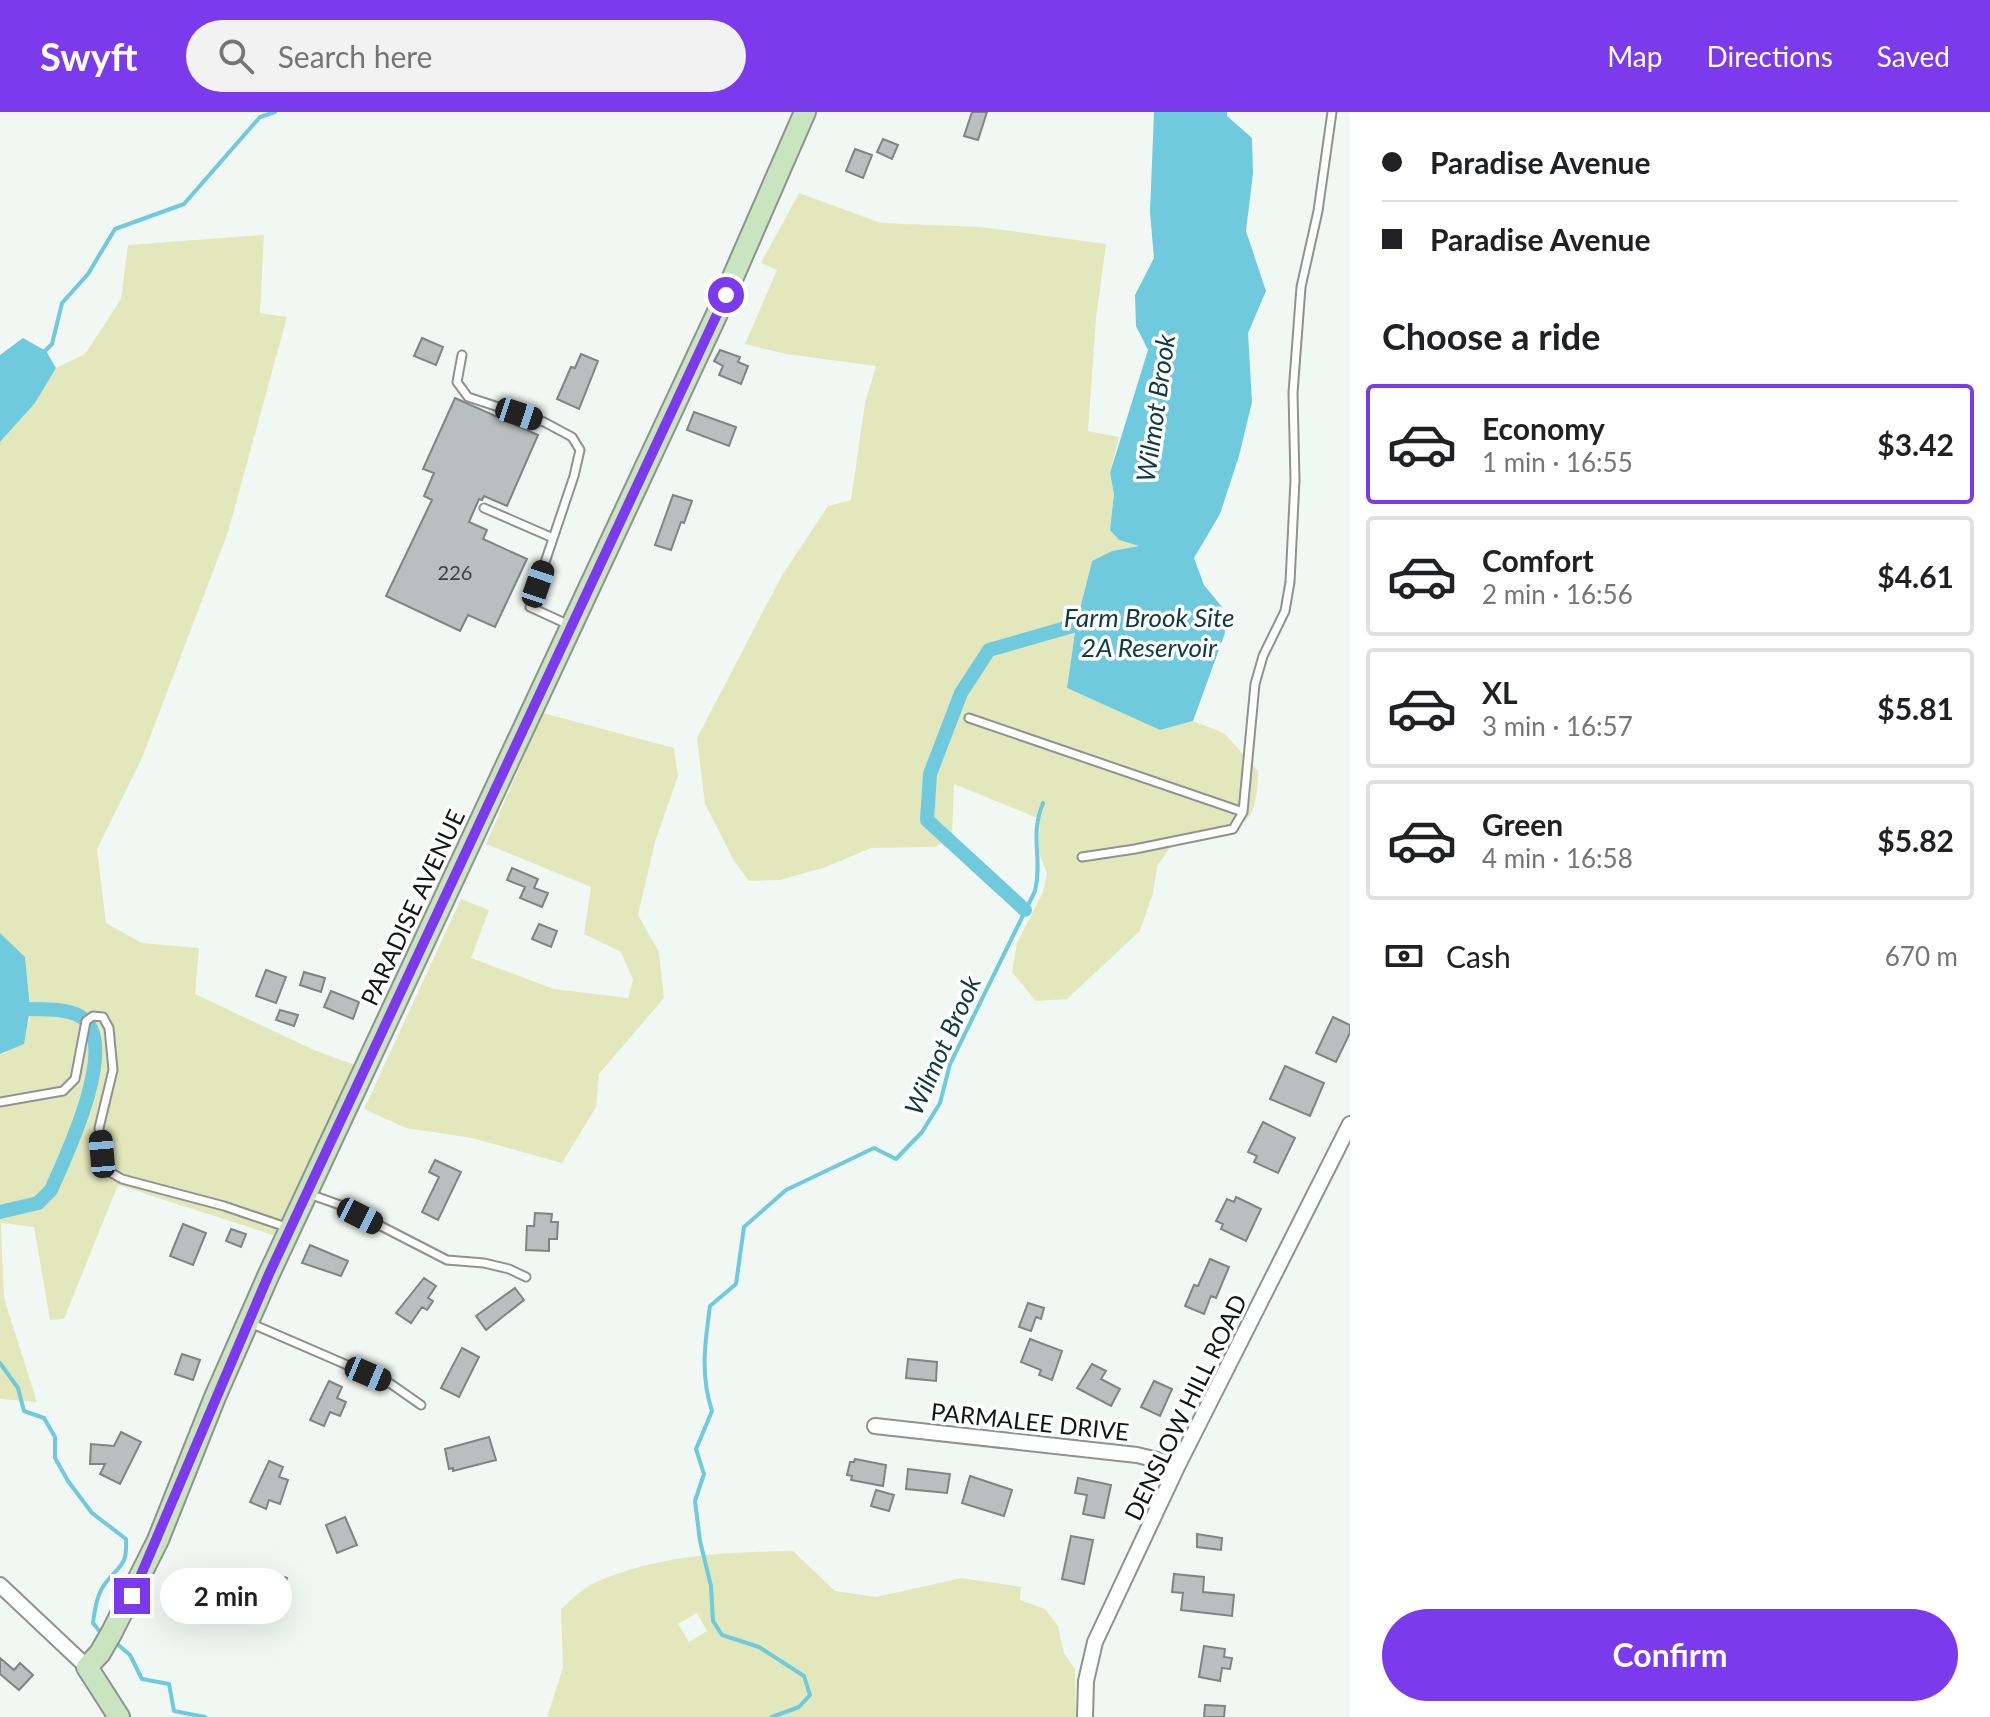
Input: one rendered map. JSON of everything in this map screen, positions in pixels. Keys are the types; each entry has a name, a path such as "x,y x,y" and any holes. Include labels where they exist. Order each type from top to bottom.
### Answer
{"street":[{"name":"PARADISE AVENUE","path":"87,1667 100,1653 132,1596 158,1540 290,1229 716,316 805,112"},
{"name":"DENSLOW HILL ROAD","path":"1085,1717 1086,1681 1095,1642 1178,1465 1350,1124"},
{"name":"PARMALEE DRIVE","path":"875,1426 1137,1455 1178,1465"},
{"path":"0,1585 87,1667 119,1717"}],"lane":[{"path":"1082,857 1233,829 1243,812 1255,684 1263,656 1285,611 1290,582 1295,480 1293,393 1301,287 1318,211 1332,112"},
{"path":"462,355 457,382 468,397 544,422 572,437 580,450 530,607 571,626"},
{"path":"484,508 553,538"},
{"path":"969,718 1243,812"},
{"path":"0,1102 63,1091 75,1079 86,1021 93,1016 103,1017 109,1028 113,1070 99,1128 108,1171 122,1179 224,1206 290,1229"},
{"path":"307,1193 340,1205 447,1260 484,1263 526,1277"},
{"path":"248,1323 391,1384 421,1405"}],"green space":[{"path":"799,193 881,223 981,227 1106,244 1096,318 1088,431 1119,437 1110,473 1114,494 1110,530 1141,546 1112,551 1092,561 1076,625 1067,688 1160,730 1193,721 1224,733 1258,771 1257,793 1247,819 1238,826 1177,838 1157,866 1153,893 1140,931 1067,999 1036,1001 1012,972 1017,943 1043,892 1047,873 1038,851 1040,819 954,784 952,837 935,847 871,848 826,867 780,880 749,881 734,861 705,804 697,738 781,577 828,506 851,500 865,403 876,366 786,354 745,344 777,270 761,263"},
{"path":"264,235 260,313 287,317 228,532 142,758 97,849 106,923 142,943 199,948 195,994 314,1050 358,1066 279,1237 118,1185 64,1319 50,1320 34,1227 1,1223 4,1298 37,1402 0,1399 0,1054 5,1054 30,1021 25,957 0,933 0,442 35,403 56,368 85,354 121,299 128,245"},
{"path":"543,713 674,748 678,776 655,842 638,915 659,952 664,998 599,1074 596,1107 562,1163 472,1138 406,1128 364,1109 461,899 489,910 471,958 554,989 628,998 633,980 621,952 584,934 591,887 486,844"},
{"path":"793,1551 835,1591 876,1597 962,1578 1021,1587 1020,1600 1045,1609 1058,1626 1064,1653 1075,1669 1076,1717 547,1717 563,1668 561,1609 590,1585 664,1561 715,1554","holes":["697,1613 707,1631 689,1642 678,1624"]}],"water":[{"name":"Farm Brook Site 2A Reservoir","path":"1154,112 1227,112 1227,116 1252,138 1253,173 1246,231 1266,291 1248,333 1252,402 1239,456 1220,514 1194,558 1204,585 1222,607 1225,633 1193,721 1160,730 1067,688 1076,625 1092,561 1112,551 1139,546 1119,540 1110,530 1114,494 1110,473 1148,350 1136,326 1135,295 1154,258 1150,212"},
{"path":"23,338 46,351 56,368 35,403 0,442 0,355"},
{"path":"0,933 25,957 30,1009 24,1044 0,1054"}],"building":[{"path":"972,112 987,112 978,140 964,136"},
{"path":"883,139 898,145 892,159 877,152"},
{"path":"855,149 872,155 863,178 846,171"},
{"path":"422,338 443,347 436,365 414,356"},
{"path":"720,350 740,357 738,362 748,366 741,384 719,375 723,366 714,361"},
{"path":"581,354 598,361 579,409 557,399 571,367 575,368"},
{"path":"455,398 538,435 507,506 484,496 482,500 479,499 469,522 487,530 483,539 527,559 495,627 468,615 460,631 386,596 432,500 424,496 434,473 423,469"},
{"path":"694,412 736,427 729,446 687,430"},
{"path":"673,495 692,501 671,550 655,545"},
{"path":"512,868 538,879 534,888 548,893 542,907 520,898 525,887 507,880"},
{"path":"539,924 557,931 551,947 532,939"},
{"path":"266,970 286,977 276,1003 256,996"},
{"path":"304,972 325,978 321,992 300,985"},
{"path":"331,991 359,1002 353,1019 324,1007"},
{"path":"280,1010 298,1015 294,1026 276,1020"},
{"path":"1333,1017 1350,1025 1350,1033 1336,1062 1316,1053"},
{"path":"1285,1066 1324,1083 1310,1116 1270,1099"},
{"path":"1263,1122 1295,1138 1278,1173 1254,1162 1257,1156 1248,1152"},
{"path":"435,1160 461,1172 438,1220 422,1212 439,1177 429,1172"},
{"path":"1236,1197 1261,1209 1246,1241 1221,1229 1223,1224 1216,1221 1227,1199 1234,1202"},
{"path":"535,1213 552,1214 551,1222 558,1222 557,1239 549,1239 549,1251 526,1250 527,1226 534,1226"},
{"path":"183,1224 206,1233 193,1265 170,1256"},
{"path":"231,1229 246,1234 241,1247 226,1241"},
{"path":"310,1245 348,1261 341,1276 302,1263"},
{"path":"1210,1259 1229,1267 1216,1298 1211,1296 1204,1314 1185,1306"},
{"path":"424,1278 436,1286 428,1298 433,1301 427,1310 422,1307 411,1323 396,1313"},
{"path":"515,1288 524,1300 486,1330 476,1316"},
{"path":"1028,1303 1044,1308 1041,1319 1036,1317 1031,1331 1019,1327"},
{"path":"1030,1339 1062,1351 1052,1380 1039,1375 1041,1370 1021,1362"},
{"path":"462,1348 479,1357 459,1397 441,1388"},
{"path":"182,1354 200,1360 193,1380 175,1374"},
{"path":"908,1359 937,1362 936,1381 906,1378"},
{"path":"1092,1364 1106,1371 1101,1379 1120,1389 1111,1406 1077,1388"},
{"path":"329,1381 342,1387 337,1398 346,1402 340,1416 330,1412 324,1426 310,1420"},
{"path":"1154,1381 1172,1389 1160,1416 1141,1407"},
{"path":"121,1432 141,1442 120,1484 100,1474 105,1464 90,1464 91,1444 114,1446"},
{"path":"489,1437 496,1460 453,1471 453,1468 449,1469 445,1449"},
{"path":"855,1459 886,1465 883,1486 851,1480 852,1476 847,1475 850,1462"},
{"path":"269,1461 283,1467 279,1477 288,1480 280,1504 269,1500 266,1509 250,1502"},
{"path":"908,1469 950,1474 947,1493 906,1489"},
{"path":"970,1476 1012,1490 1004,1516 962,1503"},
{"path":"1078,1478 1111,1485 1104,1518 1083,1514 1087,1495 1075,1493"},
{"path":"876,1490 894,1495 889,1511 871,1506"},
{"path":"345,1517 357,1545 337,1553 326,1525"},
{"path":"1197,1534 1222,1538 1221,1550 1197,1547"},
{"path":"1071,1536 1093,1540 1084,1584 1062,1579"},
{"path":"268,1572 287,1578 278,1608 258,1602"},
{"path":"1174,1574 1204,1577 1203,1592 1234,1595 1232,1616 1181,1610 1183,1593 1172,1592"},
{"path":"1204,1646 1225,1649 1224,1657 1232,1658 1230,1669 1222,1668 1220,1681 1199,1677"},
{"path":"0,1658 14,1670 20,1663 33,1675 19,1690 0,1674"},
{"path":"1205,1705 1225,1706 1224,1717 1204,1717"}],"waterway":[{"path":"44,352 52,344 62,303 88,274 115,229 184,204 260,117 275,112"},
{"path":"1025,910 927,820 930,774 961,693 989,650 1076,625 1094,627"},
{"name":"Wilmot Brook","path":"772,1717 799,1707 810,1695 804,1676 759,1647 722,1635 713,1621 711,1586 700,1541 695,1501 704,1474 696,1449 712,1411 705,1371 710,1306 736,1284 744,1227 786,1190 874,1148 896,1159 922,1132 940,1103 950,1064 1035,891 1038,868 1036,838 1043,803"},
{"path":"0,1212 38,1203 51,1190 77,1129 92,1077 95,1053 93,1033 84,1019 66,1011 30,1009"},
{"path":"0,1363 18,1388 24,1411 44,1418 55,1437 55,1458 68,1481 92,1513 126,1539 123,1562 104,1585 97,1600 93,1623 101,1633"},
{"path":"116,1643 130,1655 142,1679 169,1684 174,1711 205,1717"}],"route":[{"path":"132,1596 269,1274 726,295"}]}
